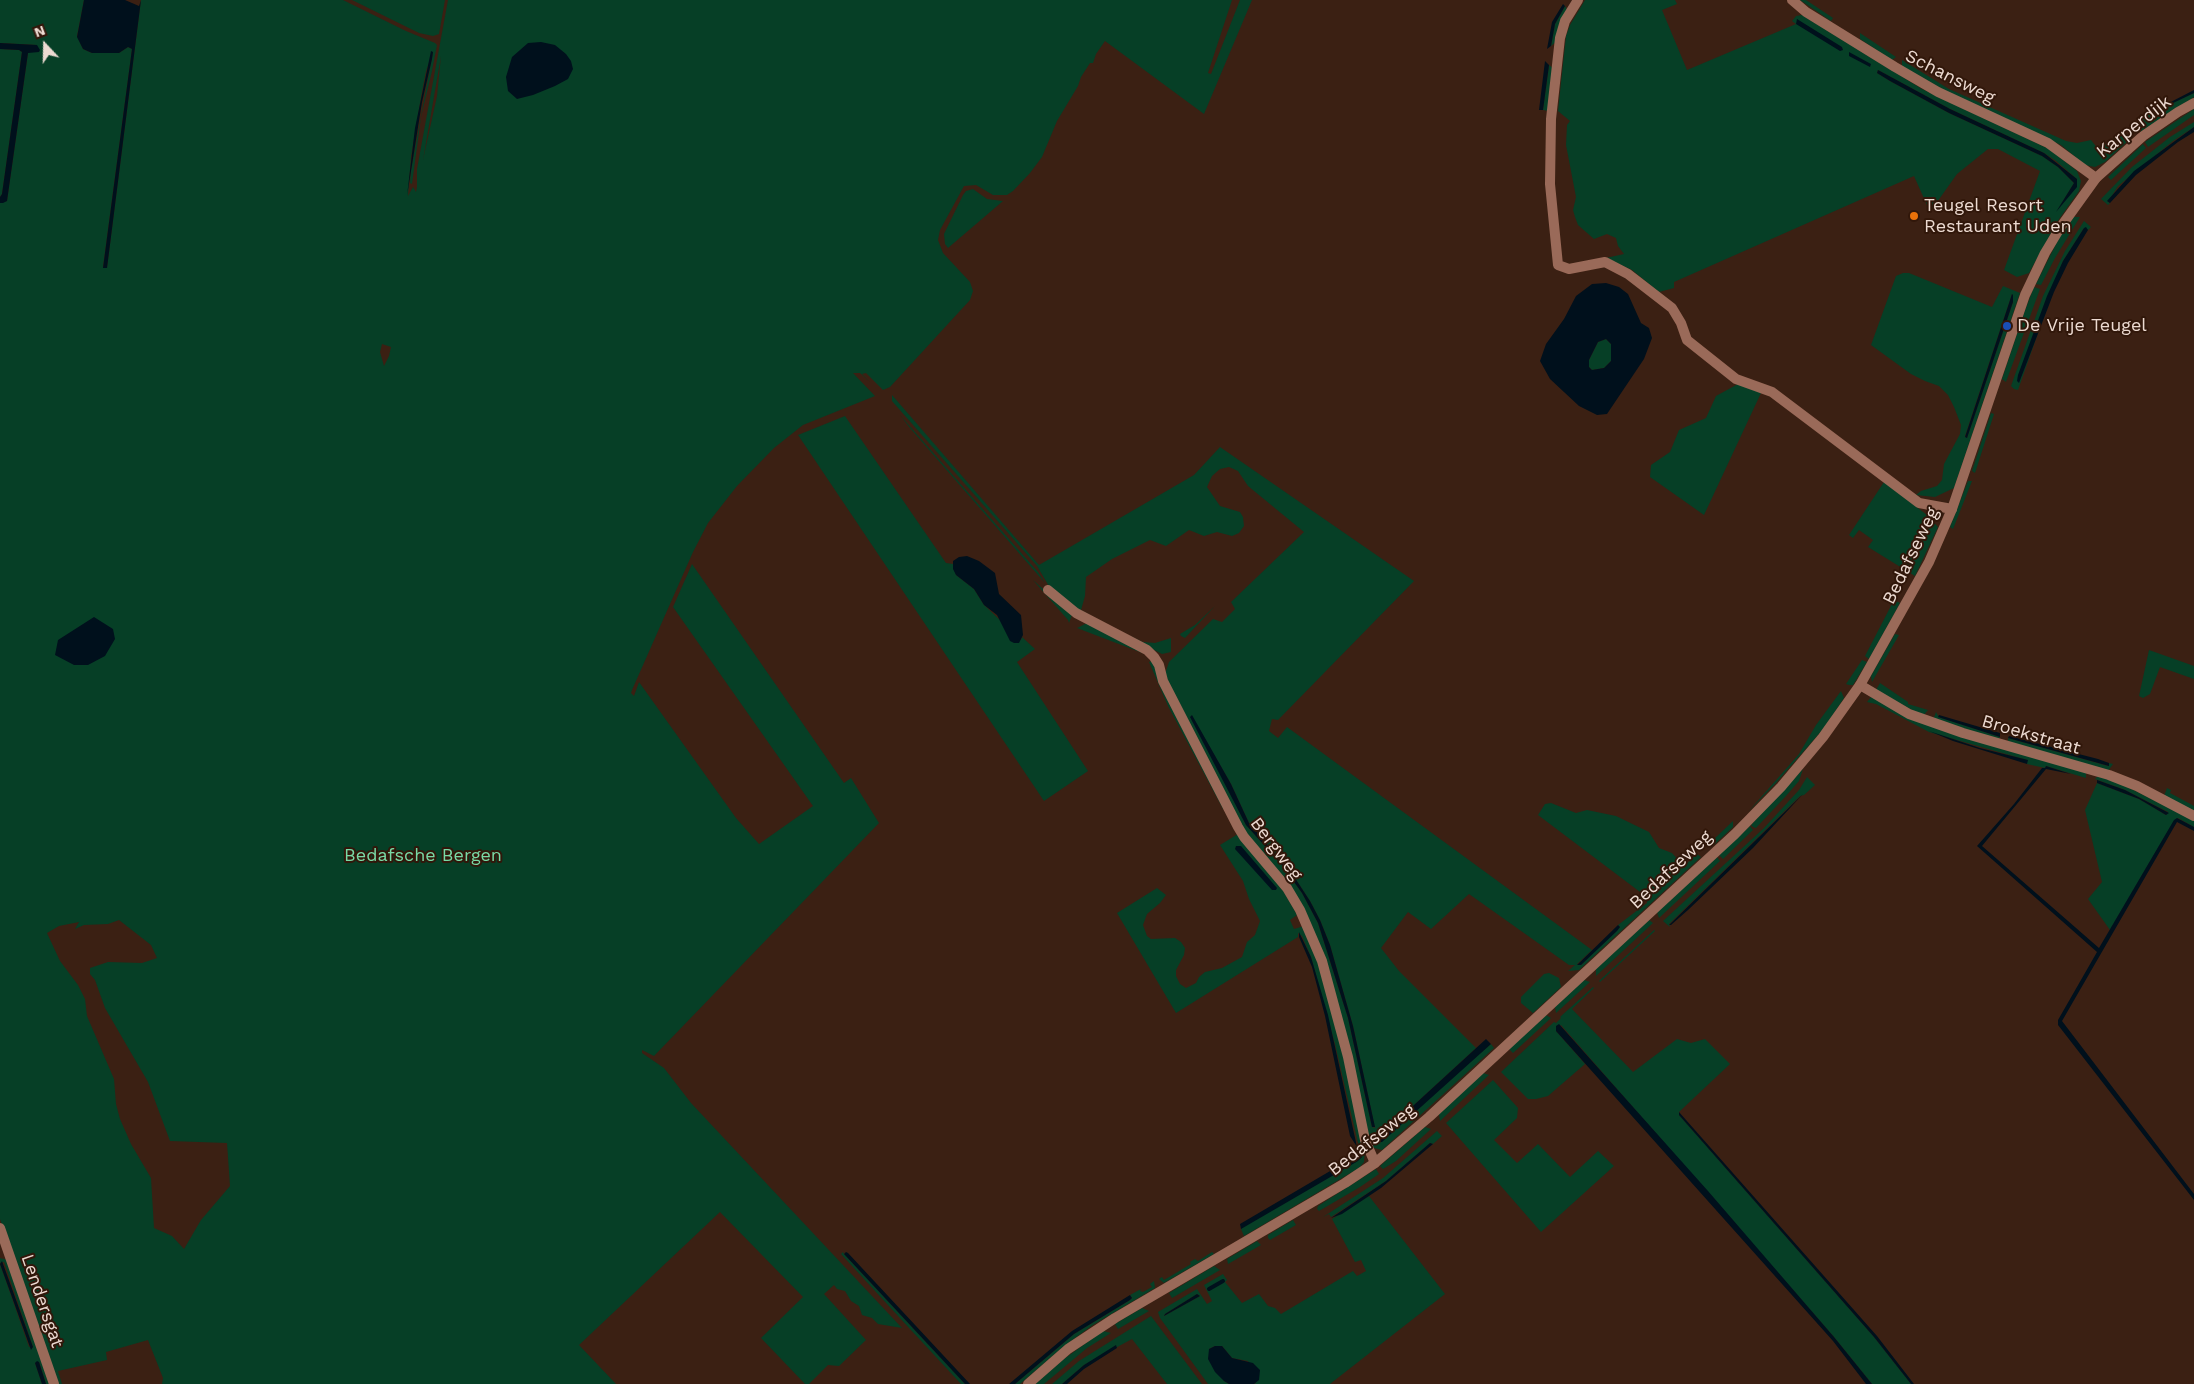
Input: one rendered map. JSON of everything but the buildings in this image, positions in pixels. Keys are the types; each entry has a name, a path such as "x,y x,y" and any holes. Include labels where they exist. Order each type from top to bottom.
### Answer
{"street":[{"path":"1578,0 1565,21 1560,38 1552,119 1550,184 1558,265 1569,268 1605,262 1628,274 1672,308 1681,323 1687,340 1736,379 1772,392 1920,503 1952,509"},
{"name":"Schansweg","path":"1792,0 1806,12 1895,68 1938,92 2048,143 2096,178"},
{"name":"Karperdijk","path":"2096,178 2144,136 2178,112 2194,104"},
{"name":"Bedafseweg","path":"1028,1384 1068,1349 1115,1318 1345,1184 1375,1163 1436,1110 1735,834 1780,787 1823,737 1860,685 1929,562 1952,509 2032,278 2060,228 2096,178"},
{"name":"Bergweg","path":"1048,590 1076,613 1148,650 1154,657 1159,665 1163,681 1238,827 1244,837 1287,888 1300,910 1322,961 1348,1057 1365,1140 1375,1163"},
{"name":"Broekstraat","path":"1860,685 1909,714 1963,733 2109,775 2137,786 2194,816"},
{"name":"Lendersgat","path":"0,1228 54,1384"}],"green space":[{"name":"Bedafsche Bergen","path":"0,0 84,0 77,36 83,49 92,53 119,53 128,47 132,49 103,267 107,268 141,0 343,0 435,43 437,45 421,117 412,184 410,183 411,170 433,52 426,71 421,97 411,157 408,196 413,187 416,192 417,169 448,0 1232,0 1208,73 1211,74 1240,0 1252,0 1204,114 1105,41 1096,54 1093,63 1090,63 1081,77 1078,86 1057,121 1042,157 1013,191 1007,195 993,195 976,185 964,186 940,230 938,240 943,253 970,282 973,291 970,300 890,387 883,390 866,373 862,374 870,382 860,373 853,373 875,396 803,425 774,448 737,486 708,523 693,552 631,693 634,696 639,682 736,818 759,844 813,806 673,607 692,564 844,783 851,778 879,823 654,1056 642,1050 642,1053 664,1068 691,1103 902,1328 878,1324 872,1318 862,1315 859,1306 851,1301 845,1291 837,1289 834,1285 824,1294 866,1340 839,1366 828,1365 809,1384 805,1384 761,1338 803,1297 720,1212 579,1345 616,1384 162,1384 163,1378 148,1340 106,1352 107,1360 58,1371 62,1384 57,1384 0,1219 0,203 7,201 28,53 37,45 0,43","holes":["441,56 437,96 423,160","382,344 391,347 384,366 380,352","119,920 151,945 157,958 142,963 108,962 90,968 90,974 95,980 105,1008 148,1082 170,1141 227,1143 230,1186 201,1220 184,1249 172,1236 154,1228 151,1178 131,1144 120,1119 116,1104 114,1079 87,1016 85,999 78,985 60,961 47,933 59,926 79,922 75,929 84,925 108,924"]},
{"path":"352,0 445,0 439,34 433,36 419,33"},
{"path":"1585,0 1675,0 1677,4 1662,10 1687,70 1796,24 1792,21 1796,16 1802,15 1922,89 2049,149 2077,171 2081,181 2079,191 2057,222 2029,273 2017,277 2004,270 2040,171 1998,149 1988,149 1957,174 1930,212 1914,176 1674,282 1674,288 1659,292 1632,270 1606,258 1624,254 1618,246 1616,238 1607,234 1594,239 1578,225 1575,217 1573,210 1576,197 1566,145 1567,125 1570,121 1558,111 1566,36 1570,25","holes":["1878,70 1950,109 2044,153 2077,179 2056,212 2074,183 2058,167 2042,156 1949,113 1890,81 1877,73"]},
{"path":"1800,0 1806,0 1833,18 1831,21"},
{"path":"1565,6 1568,11 1556,42 1551,46 1555,24"},
{"path":"1860,33 1896,57 1892,60 1860,39"},
{"path":"0,49 19,50 22,52 2,194 0,197"},
{"path":"1902,60 1949,89 2066,141 2077,143 2091,140 2098,149 2122,133 2128,135 2129,140 2105,162 2095,167 2085,165 2061,145 1944,90 1902,66"},
{"path":"1549,65 1553,68 1549,111 1543,110"},
{"path":"2194,93 2194,97 2140,132 2131,127 2142,117"},
{"path":"2194,109 2194,115 2148,147 2145,142"},
{"path":"2194,122 2194,127 2173,141 2118,186 2108,205 2101,199 2132,167 2170,137"},
{"path":"2143,144 2146,148 2111,180 2108,177"},
{"path":"973,189 987,199 1003,201 948,248 945,244 944,234 963,195 966,191"},
{"path":"2074,217 2080,217 2041,285 2036,284 2059,238"},
{"path":"2084,221 2091,227 2088,230 2084,228 2063,261 2018,390 2014,389 2011,386 2043,296 2065,251"},
{"path":"1909,273 1992,307 2003,286 2020,293 1954,488 1935,497 1916,495 1921,491 1937,486 1942,480 1944,464 1960,434 1961,425 1948,395 1939,386 1911,374 1871,345 1896,276","holes":["2012,294 2013,302 1967,438 1965,436"]},
{"path":"2034,287 2040,289 2006,382 2002,379"},
{"path":"1606,339 1611,344 1611,361 1604,368 1592,370 1589,367 1589,360 1598,342"},
{"path":"1738,384 1761,393 1704,515 1650,477 1651,465 1670,452 1679,430 1706,418 1716,396"},
{"path":"892,395 1039,565 1194,475 1220,447 1414,581 1278,720 1272,719 1269,731 1278,738 1287,727 1592,950 1577,964 1581,965 1620,927 1618,925 1647,903 1647,900 1645,901 1648,898 1538,815 1545,804 1551,803 1576,813 1587,810 1616,816 1649,832 1659,848 1672,853 1684,866 1697,854 1701,857 1579,970 1568,971 1575,965 1569,965 1469,894 1431,929 1408,912 1381,948 1399,971 1476,1048 1377,1139 1491,1044 1494,1048 1382,1150 1374,1148 1371,1145 1303,909 1247,836 1167,682 1165,674 1169,662 1213,619 1222,622 1235,609 1231,602 1304,532 1248,486 1238,471 1229,467 1220,469 1212,476 1207,487 1220,506 1240,512 1243,517 1244,526 1239,533 1232,536 1217,532 1204,536 1189,530 1166,546 1150,540 1112,559 1086,577 1085,596 1081,610 1143,642 1155,643 1171,638 1171,652 1162,654 1080,612 1050,588 1037,566 892,401","holes":["1191,715 1231,784 1249,823 1293,875 1320,920 1330,945 1353,1026 1375,1128 1372,1127 1348,1018 1318,923 1302,893 1281,864 1246,825"]},
{"path":"1991,413 1994,414 1975,473 1972,471"},
{"path":"900,415 1038,572 1045,583 910,428"},
{"path":"845,416 946,563 953,564 956,575 974,589 984,605 1021,640 1022,637 1035,649 1017,662 1088,771 1044,801 798,435"},
{"path":"1968,481 1972,481 1953,529 1950,527"},
{"path":"1884,482 1927,515 1938,527 1915,576 1868,547 1873,540 1859,530 1853,538 1849,535"},
{"path":"1033,580 1072,615 1069,623 1068,620"},
{"path":"1894,600 1900,603 1869,659 1865,656"},
{"path":"1215,606 1185,638 1181,636 1180,634 1195,625"},
{"path":"1087,623 1145,654 1077,628"},
{"path":"1895,634 1899,635 1872,682 1871,676"},
{"path":"2149,650 2194,666 2194,679 2160,667 2150,694 2143,698 2139,696"},
{"path":"1862,660 1867,662 1853,685 1846,684"},
{"path":"1152,661 1225,808 1223,809 1168,706 1149,662"},
{"path":"1880,683 1908,702 1908,704 1928,710 1923,716 1876,690"},
{"path":"1841,691 1844,698 1824,728 1748,812 1799,754 1816,725"},
{"path":"1871,697 2086,771 2086,778 2046,766 2045,768 2027,764 2027,760 1929,732 1876,704 1867,702"},
{"path":"1936,712 1939,717 2000,737 1998,740 1933,720"},
{"path":"2008,738 2108,766 2109,763 2113,764 2108,771 2008,743"},
{"path":"1803,769 1799,781 1756,828 1753,827 1751,825"},
{"path":"2099,775 2194,820 2194,827 2178,818 2174,821 2110,930 2088,899 2102,882 2085,810 2097,783 2139,799 2166,815 2168,812 2125,790 2095,779"},
{"path":"1807,777 1815,785 1804,795 1800,796 1669,924 1670,927 1663,921 1764,828 1799,790"},
{"path":"2167,788 2171,790 2170,793 2194,806 2194,813 2164,796"},
{"path":"1733,821 1733,827 1714,845 1712,841"},
{"path":"1750,826 1753,830 1723,859 1719,855"},
{"path":"1238,834 1278,881 1297,915 1290,920 1294,929 1304,926 1314,949 1345,1057 1365,1149 1364,1162 1359,1168 1244,1236 1241,1229 1244,1226 1362,1157 1359,1154 1357,1156 1355,1146 1358,1143 1335,1044 1311,957 1302,936 1298,933 1298,937 1176,1013 1117,913 1157,888 1166,895 1147,914 1143,925 1147,936 1151,939 1175,938 1181,942 1185,948 1184,955 1176,970 1176,976 1180,984 1186,988 1196,983 1205,972 1222,968 1242,957 1247,942 1255,935 1260,921 1249,899 1243,881 1220,845"},
{"path":"1717,857 1720,861 1659,918 1657,912"},
{"path":"1649,920 1653,923 1596,976 1596,969"},
{"path":"1654,930 1655,931 1599,981"},
{"path":"1549,973 1559,978 1561,987 1533,1013 1521,1003 1521,997 1544,974"},
{"path":"1584,980 1590,982 1556,1013 1555,1007"},
{"path":"1593,987 1572,1009 1633,1072 1677,1039 1691,1043 1705,1039 1730,1064 1679,1112 1679,1115 1874,1337 1911,1384 1872,1384 1834,1337 1561,1025 1556,1031 1585,1064 1548,1096 1528,1099 1501,1072"},
{"path":"1546,1015 1551,1018 1513,1053 1509,1049"},
{"path":"1483,1073 1489,1075 1440,1121 1439,1114"},
{"path":"1493,1080 1518,1108 1517,1118 1494,1140 1517,1163 1538,1144 1570,1177 1598,1151 1614,1166 1541,1232 1446,1123"},
{"path":"1425,1127 1431,1129 1396,1161 1383,1169 1380,1166"},
{"path":"1437,1131 1442,1136 1433,1144 1430,1143 1386,1181 1331,1217 1329,1214 1323,1217 1383,1178"},
{"path":"1376,1169 1379,1174 1360,1187 1319,1211 1317,1209 1318,1206"},
{"path":"1369,1196 1445,1294 1330,1384 1254,1384 1256,1383 1248,1361 1232,1358 1222,1346 1215,1346 1209,1349 1224,1381 1229,1384 1208,1384 1160,1318 1158,1312 1197,1289 1207,1304 1212,1301 1204,1285 1223,1274 1227,1280 1225,1282 1242,1303 1259,1294 1268,1306 1275,1308 1281,1314 1353,1271 1357,1276 1366,1271 1361,1260 1355,1262 1332,1219","holes":["1197,1294 1200,1296 1164,1316"]},
{"path":"1293,1220 1296,1225 1270,1240 1268,1238 1268,1235"},
{"path":"1257,1241 1261,1245 1228,1264 1227,1259"},
{"path":"843,1252 965,1384 961,1384 910,1329 841,1254"},
{"path":"1212,1252 1214,1254 1164,1283 1159,1279 1162,1277 1164,1280 1191,1264 1190,1262 1195,1259 1198,1261"},
{"path":"0,1258 8,1260 51,1384 46,1384 39,1362 35,1363 42,1384 0,1384 0,1264 29,1347 33,1347 4,1262 0,1263"},
{"path":"1214,1266 1220,1270 1172,1298 1169,1293"},
{"path":"1154,1281 1155,1288 1093,1325 1064,1346 1020,1384 1015,1384 1074,1334 1130,1300 1132,1298 1130,1295 1141,1289 1140,1291 1143,1292 1152,1287 1150,1284"},
{"path":"1142,1308 1149,1311 1118,1329 1115,1324"},
{"path":"1151,1316 1202,1384 1167,1384 1132,1339 1084,1365 1062,1384 1052,1384 1079,1361"},
{"path":"1103,1331 1111,1333 1087,1348 1044,1384 1035,1384 1064,1359"}],"water":[{"path":"84,0 125,0 139,6 141,0 107,268 103,268 132,49 128,47 119,53 92,53 83,49 77,37"},
{"path":"1563,4 1565,6 1555,24 1551,46 1547,49 1552,22"},
{"path":"1797,19 1842,47 1843,50 1840,51 1796,24"},
{"path":"541,42 555,45 566,54 571,61 573,69 568,79 555,86 517,99 508,91 506,77 512,57 528,43"},
{"path":"0,43 37,45 40,50 39,52 28,53 7,201 3,203 0,203 0,197 2,194 22,52 19,50 0,49"},
{"path":"431,51 433,52 432,59 422,102 407,196 415,128"},
{"path":"1849,52 1871,64 1870,67 1849,56"},
{"path":"1545,61 1549,65 1543,110 1539,110"},
{"path":"1878,70 1950,109 2044,153 2077,179 2077,187 2056,212 2074,183 2058,167 2042,156 1949,113 1890,81 1877,73"},
{"path":"2194,90 2194,93 2148,115 2161,107"},
{"path":"2194,127 2194,132 2136,175 2110,203 2107,201 2134,171"},
{"path":"2086,227 2088,230 2068,263 2054,292 2019,383 2017,381 2018,375 2047,296 2063,261"},
{"path":"1606,283 1619,287 1628,294 1641,323 1649,328 1652,338 1644,359 1607,414 1597,415 1579,406 1550,379 1540,361 1546,344 1564,319 1576,296 1592,284","holes":["1606,339 1611,344 1611,361 1604,368 1592,370 1589,367 1589,360 1598,342"]},
{"path":"2012,294 2013,302 1967,438 1965,437"},
{"path":"967,556 979,561 995,573 999,594 1021,615 1023,635 1019,643 1010,641 997,615 984,605 974,589 956,575 953,569 953,561 959,557"},
{"path":"94,617 113,629 115,639 105,656 88,665 74,665 55,655 58,640"},
{"path":"1192,715 1231,784 1249,823 1293,875 1320,920 1330,945 1353,1026 1375,1127 1372,1127 1348,1018 1318,923 1302,893 1281,864 1246,825 1190,717"},
{"path":"1939,715 2000,733 2000,737 1938,717"},
{"path":"1929,731 1980,748 2028,760 2027,764 1953,741"},
{"path":"2009,736 2098,759 2109,763 2109,766 2008,738"},
{"path":"2046,766 2071,774 2046,769 1982,846 2099,948 2174,820 2177,818 2194,827 2194,831 2177,822 2062,1021 2194,1194 2194,1200 2058,1025 2058,1020 2097,952 1977,846 2014,804 2042,768"},
{"path":"2097,780 2125,790 2169,813 2166,815 2139,799 2097,783"},
{"path":"1803,794 1753,848 1688,910 1669,925"},
{"path":"1236,846 1241,846 1277,888 1276,890 1272,890 1235,849"},
{"path":"1618,925 1620,927 1617,931 1581,965 1577,965"},
{"path":"1299,932 1311,957 1328,1015 1357,1147 1350,1136 1325,1016 1312,967 1299,937"},
{"path":"1559,1024 1708,1191 1872,1384 1866,1384 1833,1341 1556,1031 1556,1026"},
{"path":"1486,1039 1491,1044 1382,1142 1379,1142 1378,1138"},
{"path":"1679,1112 1877,1336 1914,1384 1911,1384 1874,1337 1679,1115"},
{"path":"1430,1143 1433,1144 1381,1188 1342,1214 1331,1218 1386,1181"},
{"path":"1359,1154 1362,1157 1358,1161 1241,1229 1240,1224"},
{"path":"846,1252 970,1384 965,1384 844,1254"},
{"path":"2,1261 33,1347 31,1350 0,1264"},
{"path":"1197,1294 1200,1296 1164,1316 1165,1314"},
{"path":"1130,1295 1132,1298 1130,1300 1074,1334 1015,1384 1009,1384 1072,1331"},
{"path":"1116,1345 1117,1348 1084,1369 1067,1384 1062,1384 1084,1365"},
{"path":"1215,1346 1222,1346 1232,1358 1253,1363 1260,1370 1259,1380 1254,1384 1229,1384 1224,1381 1215,1372 1208,1359 1209,1349"},
{"path":"37,1361 46,1384 42,1384 35,1363"}],"waterway":[{"path":"1209,1289 1223,1281"}],"place":[{"name":"Teugel Resort Restaurant Uden","path":"1914,216"},
{"name":"De Vrije Teugel","path":"2007,326"}]}
